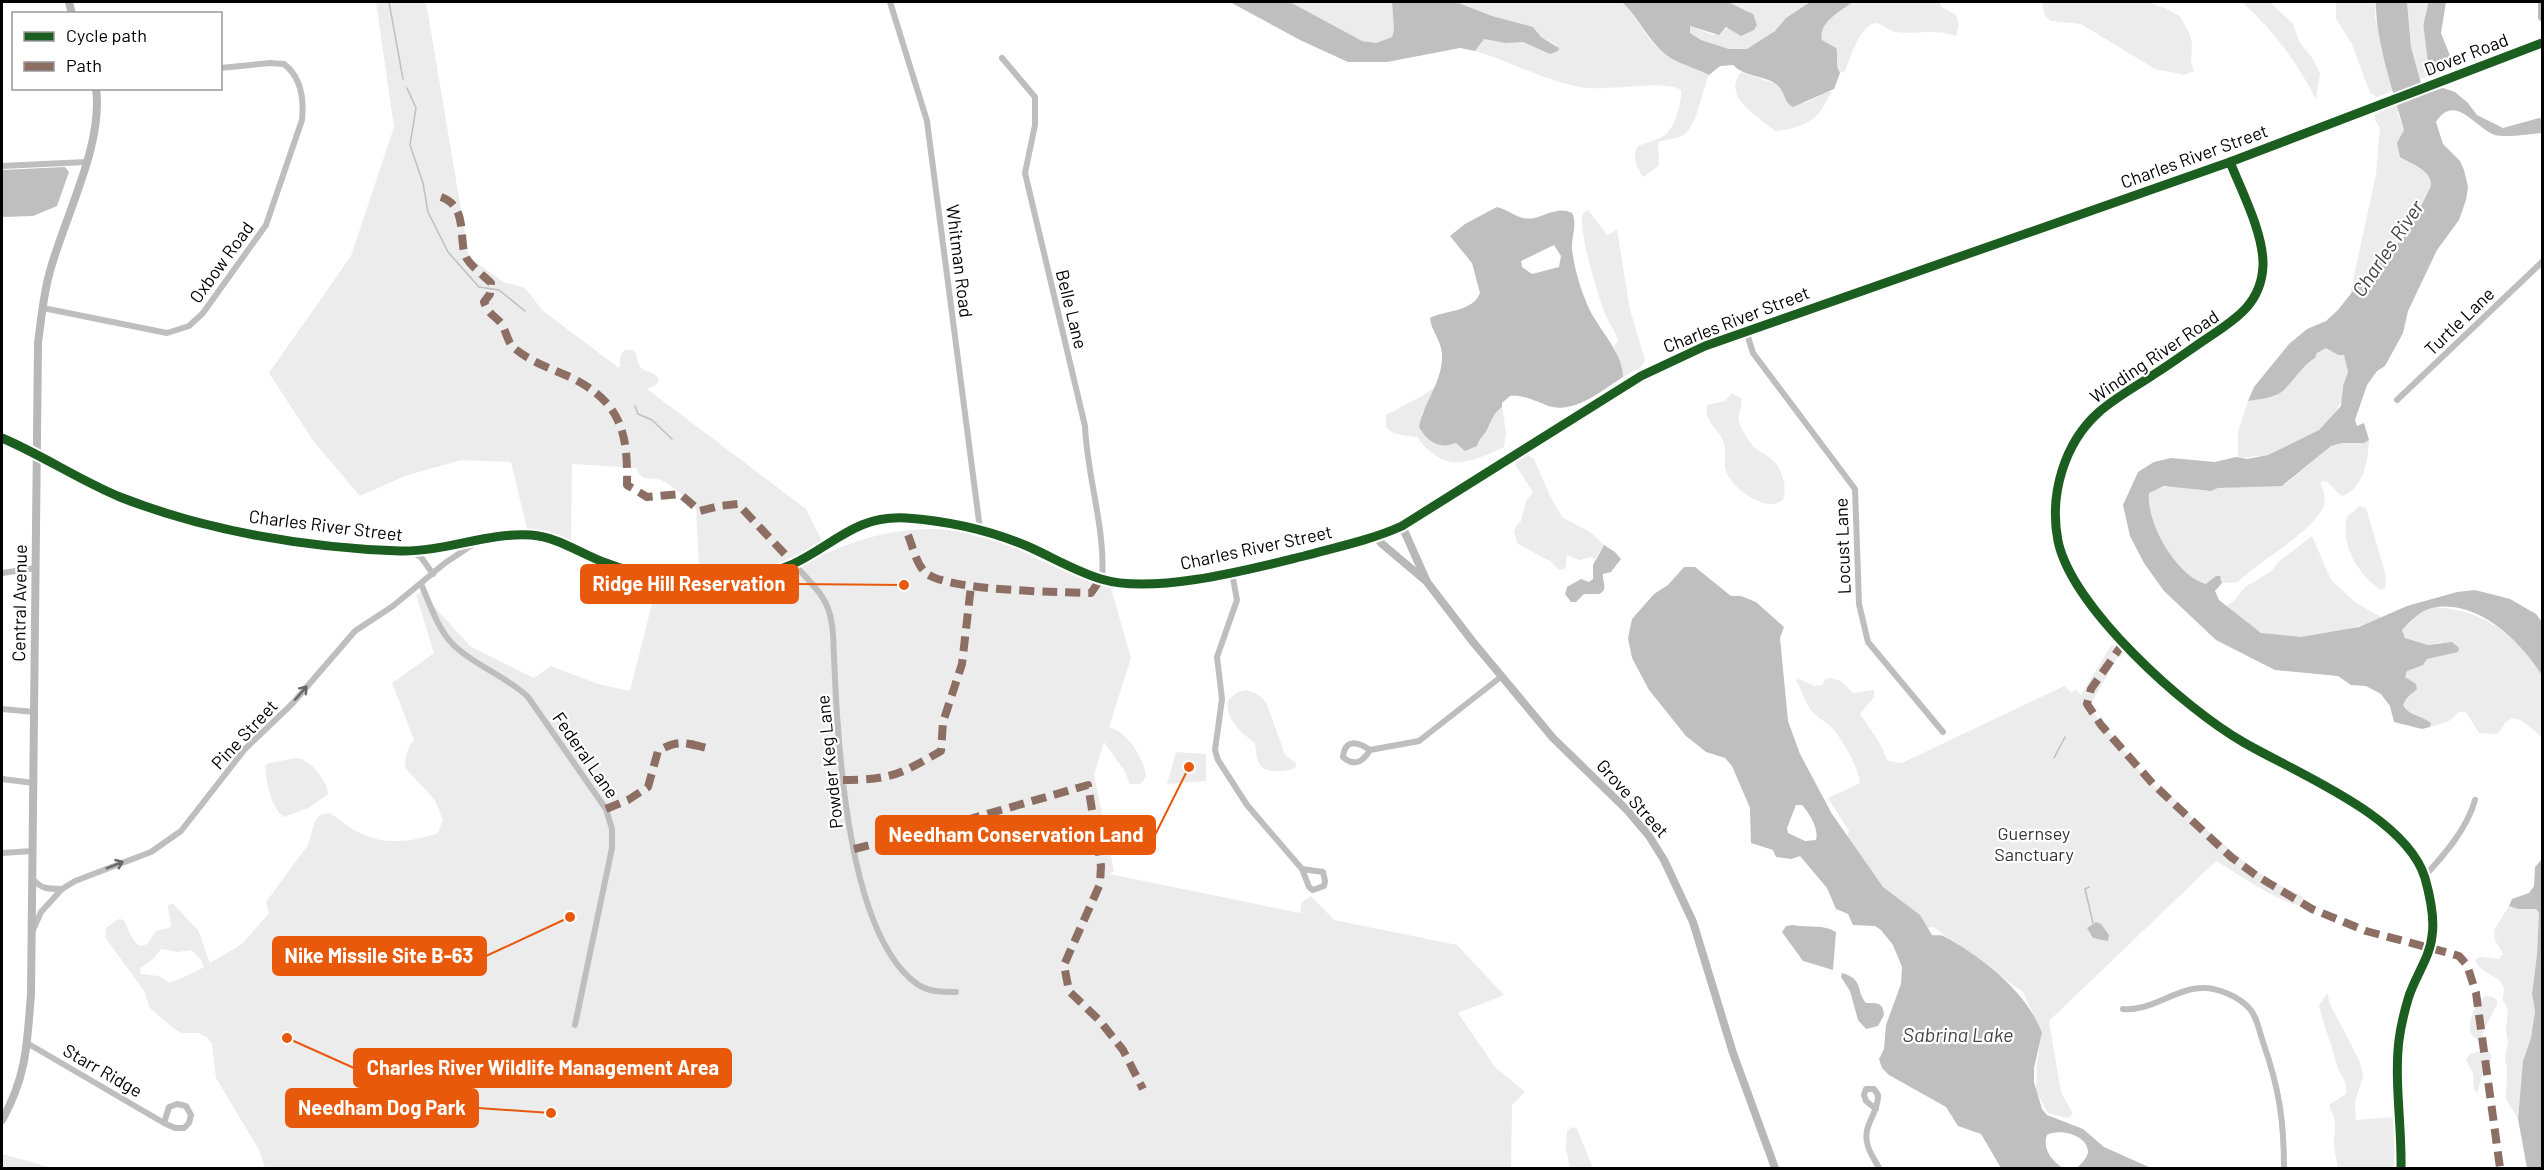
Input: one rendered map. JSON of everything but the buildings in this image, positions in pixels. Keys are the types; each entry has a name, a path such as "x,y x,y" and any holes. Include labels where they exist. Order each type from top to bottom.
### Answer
{"street":[{"name":"Whitman Road","path":"890,2 927,121 980,529"},
{"path":"2542,2 2542,16"},
{"name":"Dover Road","path":"2402,96 2542,43"},
{"name":"Belle Lane","path":"1002,58 1035,97 1035,125 1025,173 1085,426 1086,455 1102,551 1102,579"},
{"name":"Oxbow Road","path":"43,308 167,333 189,326 203,313 266,225 302,120 304,104 296,76 284,64 270,63 222,68"},
{"name":"Central Avenue","path":"2,1120 22,1077 27,1043 33,879 35,455 38,343 49,275 86,162 97,114 96,90"},
{"name":"Charles River Street","path":"2,438 117,495 212,525 277,539 409,551 451,547 501,536 533,535 563,543 622,568 672,576 722,580 752,577 794,564 861,524 876,519 902,518 930,520 980,529 1027,546 1102,579 1118,582 1155,582 1232,573 1377,537 1402,526 1648,372 1679,356 2230,162 2402,96"},
{"path":"2,166 86,162"},
{"name":"Winding River Road","path":"2230,162 2250,211 2262,252 2263,270 2254,297 2232,323 2113,401 2085,427 2073,444 2058,486 2055,509 2059,543 2063,558 2093,607 2144,665 2239,740 2372,814 2406,846 2419,863 2433,922 2432,940 2409,994 2400,1035 2398,1054 2402,1128 2401,1168"},
{"name":"Turtle Lane","path":"2397,400 2542,262"},
{"name":"Locust Lane","path":"1748,330 1753,353 1855,489 1859,603 1868,642 1943,732"},
{"name":"Grove Street","path":"1402,526 1427,582 1553,738 1627,810 1649,836 1664,860 1693,922 1735,1059 1775,1168"},
{"path":"1377,537 1427,582"},
{"name":"Pine Street","path":"32,930 40,912 62,889 75,881 151,852 181,831 245,749 292,704 355,631 421,584 459,552 477,542"},
{"path":"409,551 421,557 433,574"},
{"name":"Powder Keg Lane","path":"794,564 819,593 826,604 832,623 838,731 845,796 857,863 871,915 893,957 917,984 930,990 956,992"},
{"path":"2,573 36,568"},
{"path":"1232,573 1237,600 1217,657 1222,699 1215,750 1218,760 1248,805 1302,869"},
{"name":"Federal Lane","path":"421,584 442,632 474,660 515,684 528,697 595,792 609,818 612,848 575,1025"},
{"path":"1370,750 1419,741 1502,676"},
{"path":"2,710 35,712"},
{"path":"2,779 34,783"},
{"path":"2424,877 2442,858 2471,814 2475,800"},
{"path":"2,853 33,851"},
{"path":"33,879 45,889 62,889"},
{"path":"2123,1009 2135,1010 2201,988 2218,990 2236,998 2249,1008 2256,1020 2274,1071 2282,1106 2284,1168"},
{"name":"Starr Ridge","path":"27,1043 164,1123"},
{"path":"177,1104 186,1106 191,1115 189,1123 184,1128 176,1128 164,1123 169,1107 177,1104"},
{"path":"1876,1109 1866,1131 1866,1140 1879,1168"}],"green space":[{"path":"376,2 426,2 469,257 503,282 525,288 543,311 619,368 621,354 625,350 633,350 639,365 659,379 656,385 647,389 806,509 828,553 870,537 892,532 937,529 959,531 1003,542 1057,568 1110,585 1131,658 1109,727 1129,740 1142,762 1146,777 1140,784 1130,784 1124,770 1104,742 1094,775 1114,871 1110,874 1300,913 1302,902 1311,896 1334,920 1457,945 1504,995 1458,1013 1495,1067 1525,1092 1512,1105 1511,1168 265,1168 259,1150 216,1078 212,1044 207,1037 198,1033 182,1033 173,1028 150,1008 144,991 105,937 106,928 119,919 124,920 136,942 143,945 148,943 156,931 171,927 168,905 173,904 198,930 210,963 242,944 269,913 266,902 308,845 315,821 320,815 330,813 352,829 375,839 412,840 438,833 443,820 435,800 406,769 407,753 414,740 392,683 434,653 416,595 421,592 471,647 534,678 551,666 598,684 630,691 657,584 700,586 696,509 667,484 658,479 645,478 636,468 572,464 571,542 528,533 511,462 461,460 405,476 360,496 314,442 269,373 351,256 394,127","holes":["161,949 178,952 191,950 200,958 204,967 172,982 159,976 141,974 140,968 153,959"]},
{"path":"1290,2 1392,2 1394,30 1392,37 1376,43 1362,41"},
{"path":"1456,2 1622,2 1657,47 1671,57 1709,75 1697,114 1690,128 1683,135 1658,142 1659,165 1643,177 1636,162 1636,150 1638,146 1659,139 1669,131 1677,114 1681,90 1662,86 1580,87 1553,80 1475,51 1484,39 1497,42 1523,42 1550,54 1557,45 1541,37 1533,27 1492,16"},
{"path":"1728,2 1810,2 1786,18 1775,31 1747,49 1729,49 1701,40 1690,33 1690,26 1713,35 1730,27 1738,34 1747,10"},
{"path":"1853,2 1939,2 1942,7 1956,15 1959,24 1956,36 1940,32 1896,32 1873,23 1862,34 1845,71 1840,73 1835,49 1822,40 1823,28 1836,13"},
{"path":"2042,2 2148,2 2165,8 2180,16 2189,33 2192,42 2191,62 2194,71 2185,75 2155,69 2081,24 2051,21 2045,16"},
{"path":"2242,2 2270,2 2293,24 2300,43 2313,59 2320,73 2316,100 2284,48"},
{"path":"2336,2 2376,2 2375,17 2394,90 2377,97 2370,93 2352,44 2336,19"},
{"path":"2407,2 2428,2 2424,28 2430,74 2420,80 2411,47"},
{"path":"1741,72 1776,84 1805,103 1827,92 1832,92 1819,113 1810,121 1793,128 1775,131 1738,98 1735,90 1736,81"},
{"path":"2398,103 2398,114 2404,130 2401,136 2400,156 2420,168 2428,176 2431,186 2410,228 2350,295 2376,174 2380,128 2375,120 2375,110"},
{"path":"1588,210 1607,235 1617,230 1630,310 1645,360 1642,366 1623,377 1614,346 1618,341 1601,303 1585,246 1582,221 1583,213"},
{"path":"2326,348 2338,355 2344,355 2348,372 2342,389 2342,401 2332,417 2319,430 2268,455 2238,458 2238,431 2248,401 2274,395 2315,358 2317,353"},
{"path":"1438,385 1421,415 1452,445 1456,443 1465,450 1477,442 1485,434 1494,415 1502,407 1506,432 1504,447 1468,461 1447,461 1427,449 1417,437 1397,434 1386,427 1386,415"},
{"path":"1732,393 1741,398 1739,418 1745,434 1755,448 1777,465 1782,476 1785,488 1783,500 1777,503 1764,503 1750,497 1738,488 1726,471 1724,443 1710,421 1707,405 1725,401"},
{"path":"2369,440 2366,465 2355,487 2342,496 2328,483 2322,481 2320,484 2325,501 2313,521 2304,531 2238,582 2222,583 2219,576 2206,584 2195,579 2174,559 2152,518 2149,493 2156,489 2171,486 2211,491 2218,488 2286,484 2331,446 2342,443 2364,443"},
{"path":"1528,455 1534,459 1562,517 1590,532 1604,545 1595,559 1591,557 1579,560 1567,555 1565,569 1559,570 1550,561 1518,544 1514,533 1516,526 1521,521 1526,501 1533,492 1516,466 1516,462"},
{"path":"2360,506 2366,508 2386,576 2385,588 2381,590 2358,567 2346,538 2347,517"},
{"path":"2312,536 2331,580 2356,603 2383,618 2339,632 2293,637 2263,633 2245,623 2229,608 2227,605 2234,601 2245,587 2272,571 2277,563"},
{"path":"2433,607 2471,614 2491,623 2510,637 2533,660 2542,676 2542,737 2521,720 2512,718 2505,723 2498,734 2479,733 2466,712 2459,712 2449,721 2430,727 2431,723 2412,714 2406,708 2403,704 2413,694 2404,677 2407,670 2438,655 2442,642 2428,645 2405,638 2402,630 2419,614"},
{"name":"Guernsey Sanctuary","path":"2112,644 2123,656 2117,658 2089,707 2143,775 2162,793 2160,784 2192,817 2247,864 2271,881 2299,894 2310,905 2302,906 2277,897 2216,861 2049,1021 2061,1092 2073,1114 2068,1118 2048,1113 2036,1091 2037,1063 2042,1033 2023,992 1933,927 1923,928 1879,886 1846,839 1849,831 1828,798 1860,783 1859,777 1841,740 1831,727 1811,710 1796,680 1799,679 1814,686 1822,685 1830,678 1841,681 1853,693 1874,690 1874,697 1860,714 1879,742 1888,761 1902,763 2064,686 2072,693 2075,689 2081,695"},
{"path":"1246,690 1257,694 1266,702 1285,755 1296,763 1296,767 1273,771 1260,765 1255,743 1240,730 1229,713 1228,700 1238,692"},
{"path":"1176,752 1206,754 1206,781 1167,784"},
{"path":"296,758 307,762 317,771 325,783 328,794 308,808 285,817 276,809 273,802 265,766 269,763"},
{"path":"2509,906 2518,909 2536,909 2539,913 2532,994 2535,1011 2531,1038 2523,1061 2518,1119 2506,1099 2505,1059 2508,1042 2506,1030 2508,1010 2503,1000 2504,988 2500,981 2480,968 2475,960 2480,957 2499,959 2503,954 2495,940 2494,930"},
{"path":"2327,993 2330,1004 2360,1062 2363,1076 2355,1102 2356,1120 2395,1117 2394,1168 2338,1168 2334,1146 2335,1121 2330,1104 2346,1094 2347,1089 2337,1066 2319,1006"},
{"path":"2486,996 2497,1000 2497,1004 2484,1030 2482,1040 2471,1034 2470,1023 2479,1000"},
{"path":"2489,1051 2492,1057 2482,1075 2477,1093 2474,1089 2473,1074 2466,1059 2470,1054"},
{"path":"1573,1127 1577,1129 1593,1168 1570,1168 1566,1149 1567,1130"},
{"path":"2,1154 53,1168 2,1168"}],"water":[{"path":"1230,2 1290,2 1362,41 1376,43 1392,37 1394,30 1392,2 1456,2 1492,16 1533,27 1541,37 1559,48 1558,51 1550,54 1523,42 1505,43 1484,39 1475,51 1460,48 1387,62 1348,62 1300,40"},
{"path":"1622,2 1728,2 1753,14 1757,25 1754,30 1741,36 1726,27 1719,35 1690,26 1690,33 1701,40 1729,49 1747,49 1775,31 1786,18 1810,2 1853,2 1836,13 1823,28 1822,40 1836,48 1837,51 1840,73 1834,89 1793,107 1787,102 1776,84 1743,72 1733,65 1720,66 1709,75 1665,54"},
{"path":"2376,2 2407,2 2411,47 2422,87 2440,87 2455,92 2477,115 2503,128 2542,119 2542,133 2495,135 2458,111 2450,110 2436,122 2443,144 2460,161 2464,170 2468,187 2466,200 2459,220 2437,250 2408,311 2403,333 2385,366 2377,371 2367,385 2355,420 2357,426 2364,423 2369,440 2364,443 2342,443 2331,446 2282,486 2218,488 2211,491 2164,486 2149,493 2149,505 2158,532 2174,559 2195,579 2206,584 2216,576 2220,576 2222,583 2215,591 2219,600 2261,633 2301,637 2359,627 2407,606 2457,592 2475,590 2510,599 2536,614 2542,622 2542,675 2509,636 2496,625 2465,609 2449,607 2427,609 2402,630 2405,638 2428,645 2452,642 2459,648 2458,652 2427,659 2423,665 2407,671 2405,677 2416,684 2417,689 2403,705 2409,712 2431,723 2430,727 2422,729 2394,722 2390,706 2381,694 2366,686 2351,685 2338,676 2275,670 2216,640 2164,591 2144,563 2130,536 2123,505 2138,472 2154,462 2171,458 2215,462 2236,457 2247,459 2268,455 2319,430 2341,406 2343,386 2348,372 2344,355 2338,355 2326,348 2317,353 2315,358 2282,392 2267,398 2248,401 2254,387 2289,344 2307,329 2326,321 2338,310 2364,277 2403,238 2431,186 2425,172 2400,157 2397,143 2404,130 2382,49"},
{"path":"2428,2 2446,2 2441,33 2451,58 2450,65 2430,74 2424,28"},
{"path":"65,167 69,172 57,206 33,216 2,217 2,170"},
{"path":"1497,207 1528,219 1563,210 1572,213 1574,222 1572,249 1579,281 1589,309 1618,357 1623,377 1587,400 1566,407 1556,407 1524,397 1510,396 1502,403 1502,407 1495,414 1477,446 1465,451 1456,443 1439,445 1434,443 1419,427 1442,364 1441,349 1430,318 1471,304 1480,293 1472,263 1450,236 1465,224","holes":["1554,245 1561,256 1559,267 1532,274 1522,267 1521,261"]},
{"path":"1604,545 1621,559 1611,572 1603,574 1604,590 1599,594 1584,594 1576,602 1571,602 1565,594 1567,587 1581,579 1589,582 1593,579 1593,565"},
{"name":"Sabrina Lake","path":"1684,567 1695,567 1731,596 1741,596 1756,602 1784,627 1780,638 1788,721 1800,754 1832,814 1883,887 1920,915 1932,935 1943,936 1988,965 2026,1004 2042,1033 2034,1068 2034,1082 2042,1109 2047,1115 2083,1129 2104,1147 2151,1168 2077,1168 2087,1156 2087,1146 2072,1134 2058,1132 2047,1135 2046,1145 2052,1158 2063,1168 2001,1168 1981,1134 1958,1126 1946,1107 1889,1075 1882,1068 1879,1059 1884,1049 1886,1025 1901,984 1902,967 1893,945 1875,926 1853,925 1848,914 1836,909 1827,888 1800,856 1791,859 1776,857 1773,850 1751,843 1750,808 1732,766 1725,758 1706,752 1686,736 1649,690 1632,658 1628,638 1632,619 1654,594 1668,585","holes":["1796,805 1802,805 1813,822 1816,840 1805,841 1788,833 1787,828"]},
{"path":"2542,859 2542,1168 2527,1168 2518,1119 2523,1061 2531,1038 2535,1011 2532,994 2539,913 2536,909 2518,909 2509,906 2512,899 2529,893 2534,886 2535,867"},
{"path":"2096,922 2101,924 2109,935 2108,941 2093,938 2087,928"},
{"path":"1786,926 1821,927 1836,932 1833,970 1803,961 1782,932"},
{"path":"1842,973 1857,982 1866,1003 1881,1005 1884,1015 1878,1026 1866,1029 1858,1020 1850,991 1841,977"}],"waterway":[{"path":"389,2 403,79"},
{"path":"407,88 416,108 410,145 423,183 428,212 448,252 479,287 499,290 525,311"},
{"path":"635,406 638,414 652,420 672,439"},
{"path":"2054,758 2065,737"},
{"path":"2089,887 2085,889 2093,923"}],"marked path":[{"path":"441,197 456,209 467,259 491,283 490,294 484,302 489,312 501,323 511,345 533,361 587,387 611,408 623,434 626,449 627,485 647,497 680,494 700,511 738,504 794,564"},
{"path":"908,535 917,560 926,573 957,584 1031,591 1091,593 1103,579"},
{"path":"843,780 885,777 916,765 941,751 943,722 962,664 971,586"},
{"path":"2124,642 2091,689 2087,704 2101,725 2154,785 2231,857 2257,876 2312,909 2366,931 2459,956 2467,965 2476,993 2500,1168"},
{"path":"606,809 628,800 648,787 658,751 677,743 707,748 687,743"},
{"path":"854,849 942,827 1088,785 1101,866 1100,884 1064,965 1069,991 1100,1021 1123,1050 1143,1089"}],"cycle path":[{"path":"2,438 105,490 153,509 222,528 294,542 400,551 434,548 499,536 531,535 551,539 633,572 678,578 731,580 759,576 785,568 846,532 873,521 906,518 937,521 998,535 1101,579 1148,584 1202,578 1341,546 1402,526 1641,376 1705,346 2230,162 2542,43"},
{"path":"2230,162 2260,240 2263,266 2257,291 2236,318 2112,402 2087,425 2068,454 2062,471 2056,506 2058,541 2068,568 2085,596 2107,625 2163,682 2219,727 2347,798 2373,816 2396,835 2414,856 2427,885 2432,907 2433,929 2429,951 2409,996 2399,1040 2397,1071 2401,1168"}],"place":[{"name":"Ridge Hill Reservation","path":"904,585"},
{"name":"Needham Conservation Land","path":"1189,767"},
{"name":"Nike Missile Site B-63","path":"570,917"},
{"name":"Charles River Wildlife Management Area","path":"287,1038"},
{"name":"Needham Dog Park","path":"551,1113"}],"water label":[{"name":"Charles River","path":"2387,248"}]}
